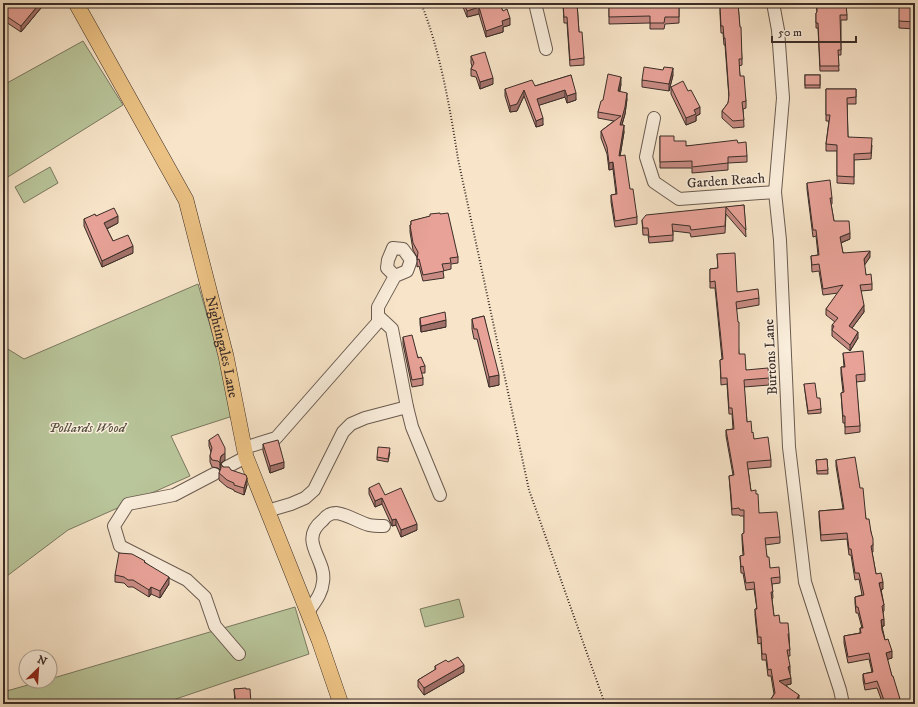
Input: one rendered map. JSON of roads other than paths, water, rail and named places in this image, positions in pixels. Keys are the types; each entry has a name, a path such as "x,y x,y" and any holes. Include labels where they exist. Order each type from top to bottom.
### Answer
{"main road":[{"name":"Nightingales Lane","path":"76,3 186,200 226,356 245,453 308,612 341,704"}],"street":[{"path":"536,3 546,49"},
{"name":"Burtons Lane","path":"773,3 778,30 783,98 775,192 780,240 789,447 805,582 844,704"},
{"name":"Garden Reach","path":"654,118 646,157 654,182 679,199 775,192"},
{"path":"227,467 245,453 276,438 378,322 378,307 395,276"},
{"path":"378,316 392,329 412,428 440,495"},
{"path":"267,511 305,498 314,490 342,432 351,424 365,418 407,407"},
{"path":"214,474 174,495 128,504 114,526 120,546 187,580 205,597 215,626 240,654"},
{"path":"308,612 318,597 323,583 324,574 314,549 312,535 317,525 327,516 335,513 342,514 369,525 384,526"}],"park label":[{"name":"Pollards Wood","path":"87,427"}]}
